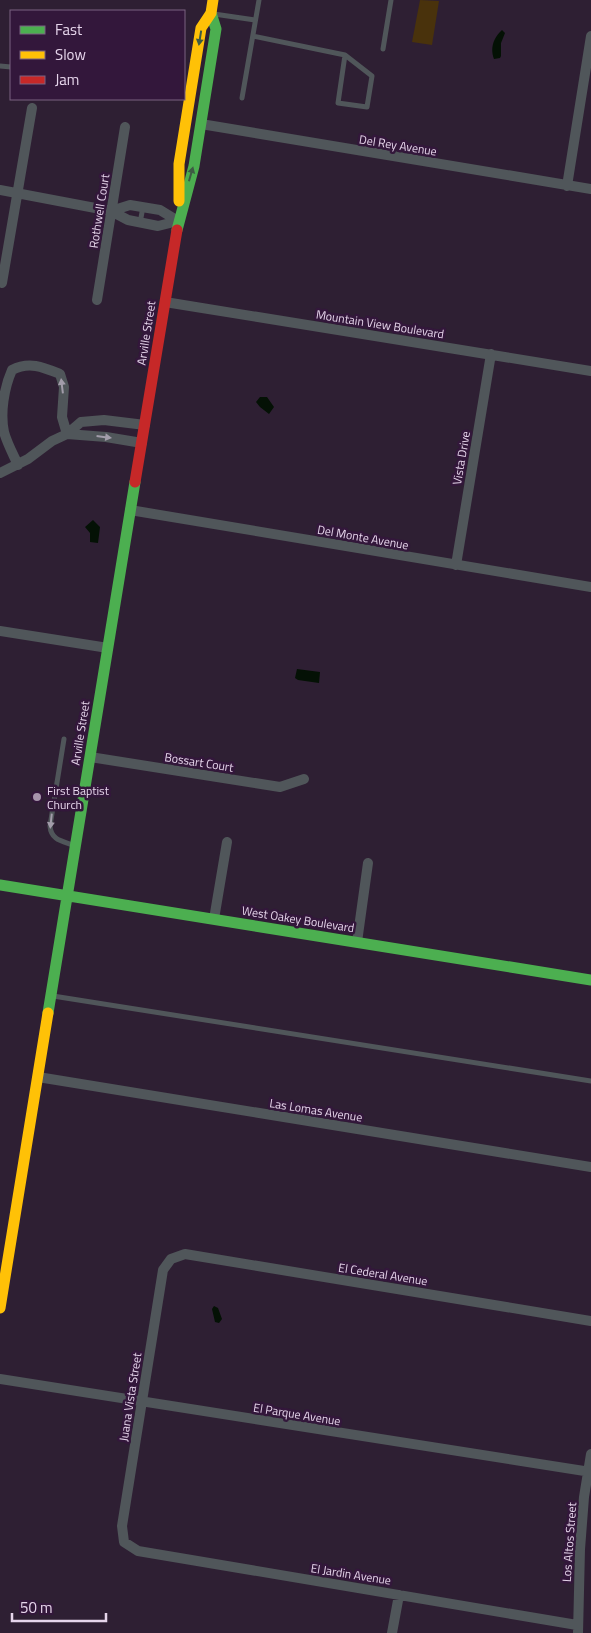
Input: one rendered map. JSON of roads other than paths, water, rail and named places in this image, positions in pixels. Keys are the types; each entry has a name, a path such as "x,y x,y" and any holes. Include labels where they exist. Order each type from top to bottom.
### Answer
{"street":[{"name":"Arville Street","path":"178,221 179,164 191,65 201,28 211,13 213,0"},
{"name":"Arville Street","path":"0,1308 178,221 194,166 201,124 216,29 211,13"},
{"path":"567,186 591,36"},
{"path":"191,65 212,55"},
{"path":"2,283 32,108"},
{"path":"184,135 192,128 201,124"},
{"name":"Del Rey Avenue","path":"201,124 591,190"},
{"name":"Rothwell Court","path":"97,300 125,127"},
{"path":"0,190 112,211 128,220 140,223 158,226 178,221"},
{"path":"112,211 130,205 160,210 178,221"},
{"name":"Mountain View Boulevard","path":"165,302 591,371"},
{"name":"Vista Drive","path":"456,565 491,354"},
{"path":"18,465 3,431 1,417 6,386 12,370 22,365 45,368 60,374 64,387 62,416 67,434"},
{"path":"0,473 18,465 52,441 67,434 81,422 104,420 145,426"},
{"path":"67,434 106,437 142,443"},
{"name":"Del Monte Avenue","path":"130,510 591,587"},
{"path":"0,631 108,648"},
{"name":"Bossart Court","path":"90,757 280,787 304,779"},
{"path":"214,919 227,842"},
{"path":"357,942 368,863"},
{"name":"West Oakey Boulevard","path":"0,884 591,980"},
{"name":"Las Lomas Avenue","path":"38,1077 591,1167"},
{"name":"El Cederal Avenue","path":"171,1259 186,1254 591,1321"},
{"name":"Juana Vista Street","path":"124,1542 122,1526 163,1270 171,1259"},
{"name":"El Parque Avenue","path":"0,1379 590,1472"},
{"name":"Los Altos Street","path":"577,1629 584,1497 590,1472 591,1454"},
{"name":"El Jardin Avenue","path":"124,1542 138,1551 399,1595 577,1629"},
{"path":"392,1633 399,1595"}],"lane":[{"path":"242,98 259,0"},
{"path":"383,49 391,0"},
{"path":"211,13 255,20"},
{"path":"253,36 345,54 372,76 367,107 338,103 345,54"},
{"path":"140,223 143,207"},
{"path":"64,739 50,832 56,839 75,846"},
{"path":"51,996 591,1081"}],"place":[{"name":"First Baptist Church","path":"37,797"}]}
